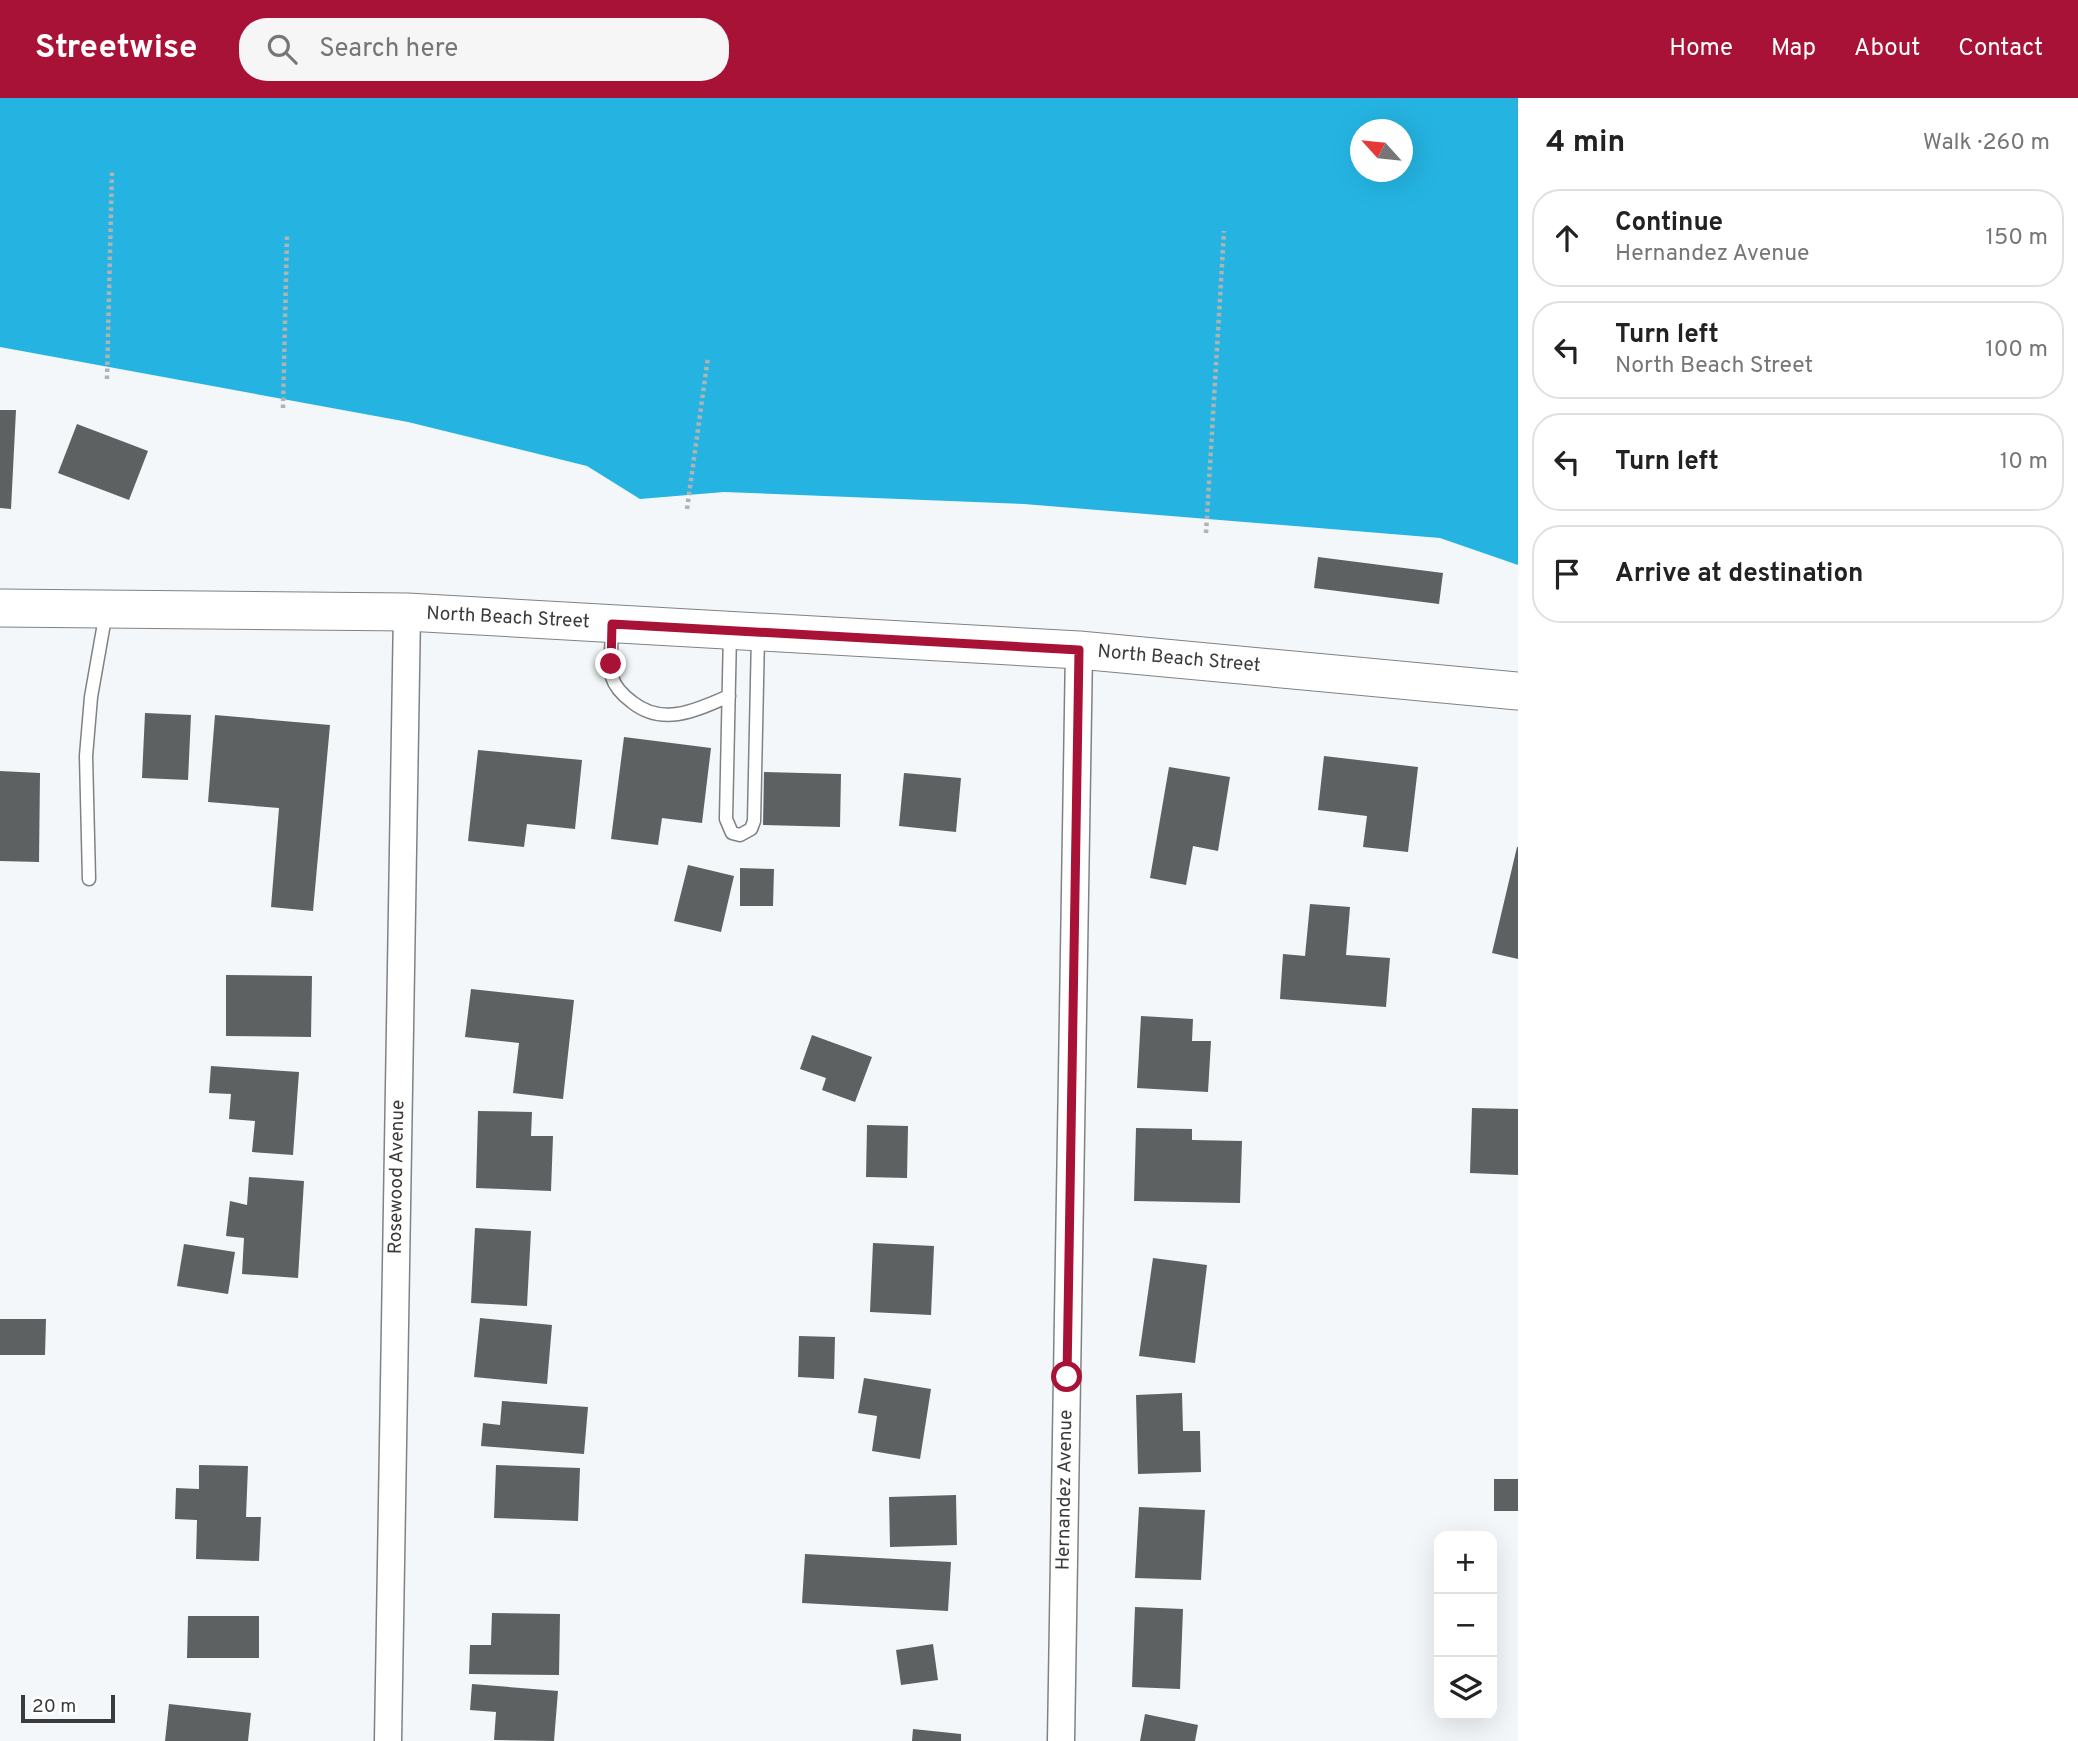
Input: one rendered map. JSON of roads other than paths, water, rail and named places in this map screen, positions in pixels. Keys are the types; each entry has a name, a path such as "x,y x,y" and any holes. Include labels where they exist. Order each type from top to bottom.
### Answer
{"street":[{"name":"North Beach Street","path":"0,608 407,612 1079,650 1518,691"},
{"name":"Rosewood Avenue","path":"388,1741 407,612"},
{"name":"Hernandez Avenue","path":"1060,1741 1079,650"}],"lane":[{"path":"89,879 86,756 91,697 107,609"},
{"path":"612,624 613,680 622,695 637,706 653,713 674,716 729,696"},
{"path":"744,631 754,821 751,829 740,835 728,828 726,819 729,696 744,631"}],"water":[{"path":"0,98 1518,98 1518,565 1440,538 1024,504 724,492 640,499 587,466 408,422 0,347"}]}
